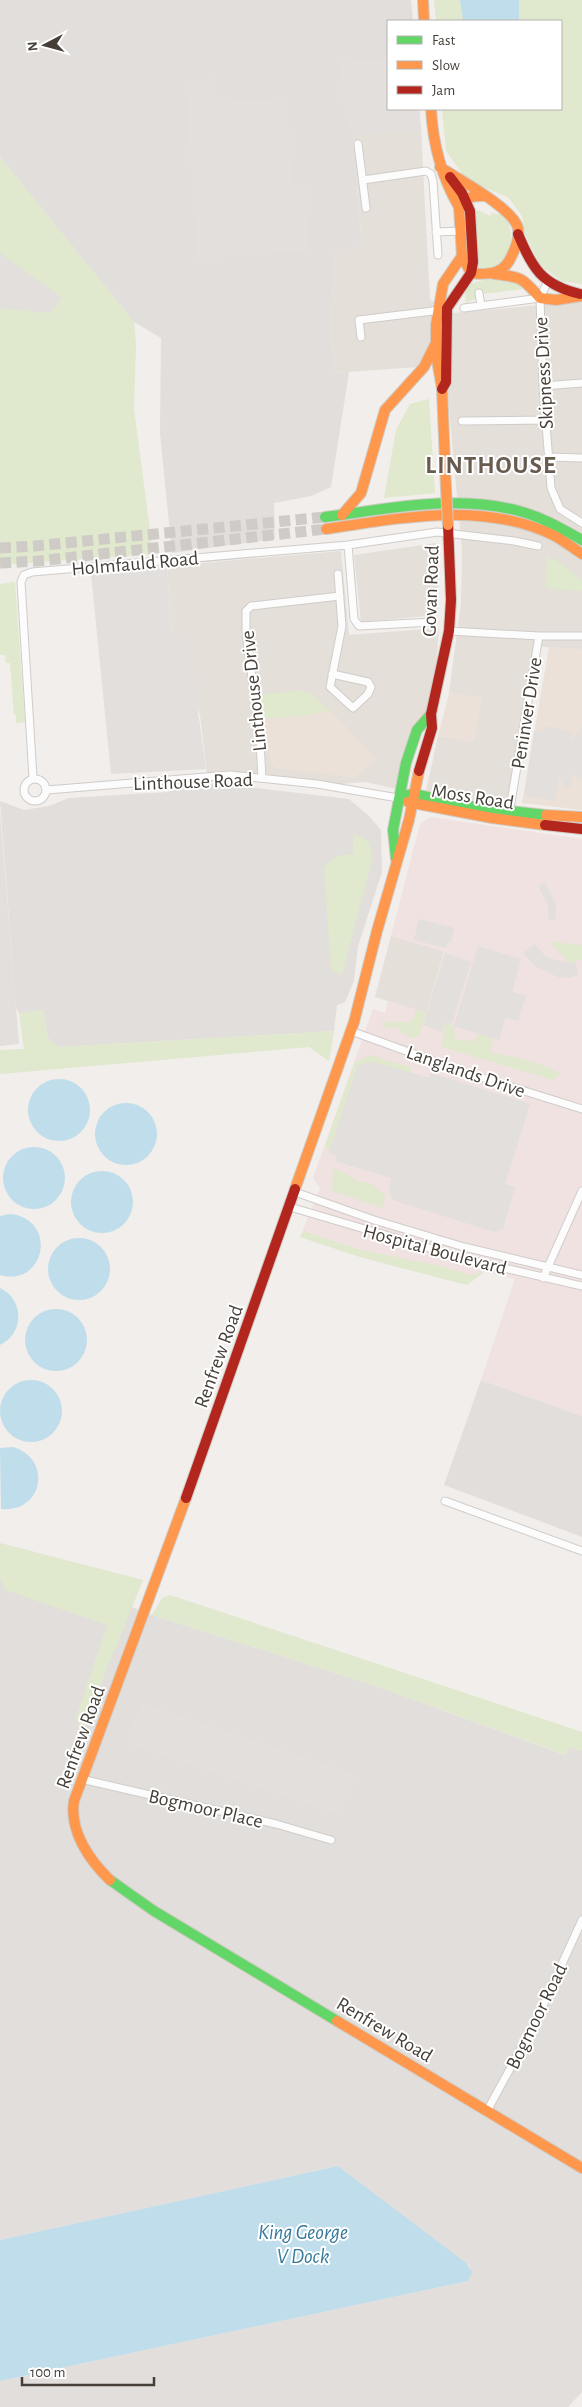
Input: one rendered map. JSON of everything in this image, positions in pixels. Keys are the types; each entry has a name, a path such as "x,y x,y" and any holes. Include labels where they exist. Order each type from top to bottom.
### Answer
{"street":[{"path":"423,0 424,20"},
{"path":"361,337 359,320 442,310 472,273 470,211 462,203 440,167 434,149 431,110"},
{"path":"358,144 366,208"},
{"path":"440,167 511,214 516,222 517,233 514,252 507,265 494,274"},
{"path":"363,180 426,171 431,174 438,255"},
{"path":"462,203 473,196 484,196"},
{"path":"462,203 462,256 472,273"},
{"path":"436,232 461,231"},
{"path":"517,233 538,274 547,283 565,291 582,295"},
{"name":"Govan Road","path":"442,390 446,382 442,288 448,274 462,256"},
{"path":"472,273 518,277 540,298"},
{"path":"540,298 547,283"},
{"path":"479,293 481,306"},
{"path":"464,308 540,298 556,300 582,295"},
{"name":"Skipness Drive","path":"540,298 543,386 551,488 560,509 582,523"},
{"name":"Govan Road","path":"351,1031 409,820 421,762 432,728 431,714 449,631 451,600 449,529 442,390 439,382 436,343 442,310"},
{"path":"342,515 361,493 385,410 424,367 436,343"},
{"path":"543,386 582,383"},
{"path":"462,421 545,420"},
{"path":"549,457 582,458"},
{"path":"325,517 434,504 481,503 537,517 582,540"},
{"path":"326,529 436,515 484,516 521,523 542,531 582,554"},
{"name":"Holmfauld Road","path":"33,778 22,582 24,575 32,572 348,544 449,529 538,546"},
{"path":"348,544 354,619 359,626 433,622"},
{"path":"332,674 368,682 370,687 368,694 353,708 330,687 332,674 342,626 338,574"},
{"name":"Linthouse Drive","path":"262,778 260,741 246,631 246,611 251,606 340,596"},
{"path":"449,631 539,636 582,636"},
{"name":"Peninver Drive","path":"509,815 539,636"},
{"path":"397,862 392,836 406,763 418,730 431,714"},
{"name":"Linthouse Road","path":"33,778 24,787 28,798 39,800 47,790 230,775 318,784 398,798"},
{"path":"33,778 41,780 47,790"},
{"path":"398,798 413,799"},
{"name":"Moss Road","path":"413,799 546,820"},
{"path":"546,820 582,817"},
{"path":"546,820 582,829"},
{"name":"Langlands Drive","path":"351,1031 464,1072 582,1109"},
{"name":"Renfrew Road","path":"351,1031 143,1617 81,1778 73,1809 77,1830 86,1851 110,1882 154,1911 582,2168"},
{"path":"543,1278 582,1191"},
{"name":"Hospital Boulevard","path":"295,1192 374,1220 464,1247 582,1275"},
{"name":"Hospital Boulevard","path":"290,1207 470,1260 582,1286"},
{"path":"445,1501 582,1551"},
{"name":"Bogmoor Place","path":"81,1778 276,1824 331,1840"},
{"name":"Bogmoor Road","path":"487,2111 536,2021 582,1920"}],"shaded area":[{"path":"0,0 411,0 413,20 387,20 387,110 419,110 421,129 353,136 362,247 335,250 330,334 335,373 349,372 331,487 311,496 274,503 275,539 172,553 160,433 161,338 134,322 0,157"},
{"path":"387,58 387,110 419,110 421,129 353,136 344,113 339,62"},
{"path":"215,78 217,102 286,97 293,184 305,183 309,251 197,259 185,81"},
{"path":"421,129 430,300 454,313 582,301 582,650 533,646 507,801 494,804 426,791 438,736 474,742 481,698 449,693 461,604 462,550 445,365 335,373 330,334 335,249 362,247 353,136"},
{"path":"0,253 62,298 50,313 0,308"},
{"path":"436,543 439,549 438,615 361,622 354,555"},
{"path":"341,551 349,635 439,628 435,688 430,711 397,789 366,782 340,784 207,774 200,715 172,638 167,566"},
{"path":"167,566 172,638 188,639 206,769 111,774 91,574"},
{"path":"549,647 582,650 582,810 522,803"},
{"path":"449,693 481,698 474,742 438,736"},
{"path":"324,711 332,712 377,759 354,778 275,768 271,763 264,719 310,715"},
{"path":"582,725 582,777 578,780 574,774 572,775 570,779 573,784 567,788 559,779 555,801 524,796 534,731 542,732 544,726 572,732 571,739 573,739 580,732"},
{"path":"194,783 221,784 349,799 369,816 381,830 382,872 358,946 354,981 345,1002 337,1005 334,1031 59,1047 48,1038 43,1010 19,1013 16,1008 0,801 24,810 49,806 69,798 168,792"},
{"path":"0,811 19,1044 0,1046"},
{"path":"430,817 582,839 582,1416 481,1380 515,1279 484,1272 467,1285 360,1257 300,1237 320,1188 313,1178 373,1009 385,1013 388,1001 426,1012 444,952 391,936 420,824"},
{"path":"545,883 556,904 555,920 549,920 548,904 538,886"},
{"path":"419,919 454,928 451,942 448,942 446,948 414,940"},
{"path":"391,936 444,951 426,1013 375,997"},
{"path":"535,944 546,957 566,963 575,962 578,975 568,978 558,977 536,967 523,953"},
{"path":"478,946 521,959 512,992 526,996 518,1021 506,1017 499,1040 454,1026"},
{"path":"445,953 471,962 452,1024 445,1022 442,1032 423,1025"},
{"path":"374,1062 429,1078 431,1073 530,1104 505,1184 515,1187 503,1229 494,1232 393,1200 389,1192 391,1178 335,1161 337,1155 329,1153 358,1065"},
{"path":"481,1380 582,1416 582,1537 444,1485"},
{"path":"0,1556 152,1615 376,1686 565,1755 570,1747 582,1751 582,2392 568,2407 0,2407 0,2381 468,2281 470,2267 338,2166 0,2240"},
{"path":"141,1703 356,1775 339,1814 131,1745 129,1733"}],"green space":[{"path":"434,0 582,0 582,284 562,281 541,266 525,234 522,216 509,198 467,180 446,151 442,110 562,110 562,20 436,20"},
{"path":"0,157 134,322 136,345 134,409 153,554 0,565"},
{"path":"478,210 490,216 492,213 503,215 511,232 511,242 504,259 497,265 489,268 479,269 476,212"},
{"path":"488,279 511,279 520,283 522,289 484,294 483,291 475,292 475,299 466,303 465,290 472,283"},
{"path":"429,399 435,493 384,498 396,430 410,404"},
{"path":"547,556 560,563 582,581 582,591 545,588"},
{"path":"15,582 25,722 16,723 10,663 6,663 5,655 0,655 0,584"},
{"path":"302,690 312,694 332,712 324,711 310,715 264,719 260,695"},
{"path":"353,833 370,842 372,860 342,975 331,970 324,867 337,856 353,854"},
{"path":"553,942 582,945 582,960 566,963 564,956 550,944"},
{"path":"43,1010 48,1038 59,1047 334,1031 329,1061 309,1047 0,1074 0,1050 24,1049 19,1013"},
{"path":"416,1010 426,1013 419,1036 411,1038 401,1033 400,1028 383,1027 382,1022 409,1022 414,1019"},
{"path":"445,1022 454,1026 455,1037 458,1040 475,1041 478,1034 493,1039 490,1052 531,1061 561,1073 553,1080 442,1047"},
{"path":"370,1055 411,1067 410,1073 374,1062 358,1065 329,1153 325,1145 355,1062"},
{"path":"333,1169 337,1169 357,1181 372,1184 385,1195 383,1208 332,1191"},
{"path":"303,1231 361,1250 436,1265 470,1275 484,1272 467,1285 360,1257 300,1237"},
{"path":"0,1543 143,1580 81,1733 76,1717 107,1625 5,1590 0,1578"},
{"path":"170,1595 582,1732 582,1751 570,1747 566,1755 376,1686 152,1615 162,1598"}],"water":[{"path":"460,0 519,0 519,20 463,20"},
{"path":"53,1079 65,1079 81,1088 88,1098 90,1110 88,1122 81,1132 65,1141 53,1141 42,1136 33,1127 28,1116 28,1104 33,1093 42,1084"},
{"path":"120,1103 132,1103 148,1112 155,1122 157,1134 155,1146 148,1156 132,1165 120,1165 109,1160 100,1151 95,1140 95,1128 100,1117 109,1108"},
{"path":"28,1147 40,1147 56,1156 63,1166 65,1178 63,1190 56,1200 40,1209 28,1209 17,1204 8,1195 3,1184 3,1172 8,1161 17,1152"},
{"path":"96,1171 108,1171 124,1180 131,1190 133,1202 131,1214 124,1224 108,1233 96,1233 85,1228 76,1219 71,1208 71,1196 76,1185 85,1176"},
{"path":"10,1214 25,1219 35,1227 40,1239 40,1251 36,1263 27,1272 15,1276 0,1275 0,1216"},
{"path":"73,1238 85,1238 101,1247 108,1257 110,1269 108,1281 101,1291 85,1300 73,1300 62,1295 53,1286 48,1275 48,1263 53,1252 62,1243"},
{"path":"0,1288 14,1300 18,1316 14,1333 0,1345"},
{"path":"56,1309 68,1311 78,1318 85,1328 87,1340 85,1352 78,1362 68,1369 56,1371 44,1369 34,1362 27,1352 25,1340 27,1328 34,1318 44,1311"},
{"path":"31,1380 48,1385 53,1389 57,1394 62,1411 57,1428 53,1433 48,1437 31,1442 14,1437 9,1433 5,1428 0,1411 5,1394 9,1389 14,1385"},
{"path":"13,1447 26,1453 34,1462 38,1473 38,1484 34,1494 26,1503 15,1508 1,1509 0,1448"},
{"name":"King George V Dock","path":"338,2166 466,2263 472,2272 468,2281 0,2381 0,2240"}],"tunnel":[{"path":"0,548 325,517"},
{"path":"0,563 38,561 326,529"}],"traffic: fast":[{"path":"325,517 397,507 447,503 495,506 536,517 582,540"},
{"path":"396,859 393,830 406,763 417,730 431,714"},
{"path":"408,795 414,794 475,807 546,815"},
{"path":"110,1880 154,1911 337,2021"}],"traffic: slow":[{"path":"423,0 424,20"},
{"path":"431,110 439,160 447,184 459,207"},
{"path":"440,167 496,203 514,220 518,228 516,245 506,266 492,273 471,273 462,256 459,207 470,198 484,196"},
{"path":"446,488 442,389 436,354 436,325 443,284 462,256"},
{"path":"494,274 520,279 540,298 556,300 582,296"},
{"path":"342,515 361,493 385,410 424,367 436,343"},
{"path":"446,488 448,525"},
{"path":"326,529 412,517 470,515 498,518 526,525 553,535 582,554"},
{"path":"295,1189 354,1022 377,931 409,820 419,771"},
{"path":"408,802 492,818 545,825"},
{"path":"546,815 582,817"},
{"path":"110,1880 95,1864 83,1845 75,1823 74,1801 186,1498"},
{"path":"337,2021 582,2168"}],"traffic: jam":[{"path":"442,389 446,382 447,308 471,273 473,262 470,211 462,193 450,177"},
{"path":"518,234 534,266 547,280 556,286 580,294"},
{"path":"419,771 432,728 431,714 449,631 451,600 448,525"},
{"path":"545,825 582,829"},
{"path":"186,1498 295,1189"}],"district":[{"name":"LINTHOUSE","path":"491,464"}]}
